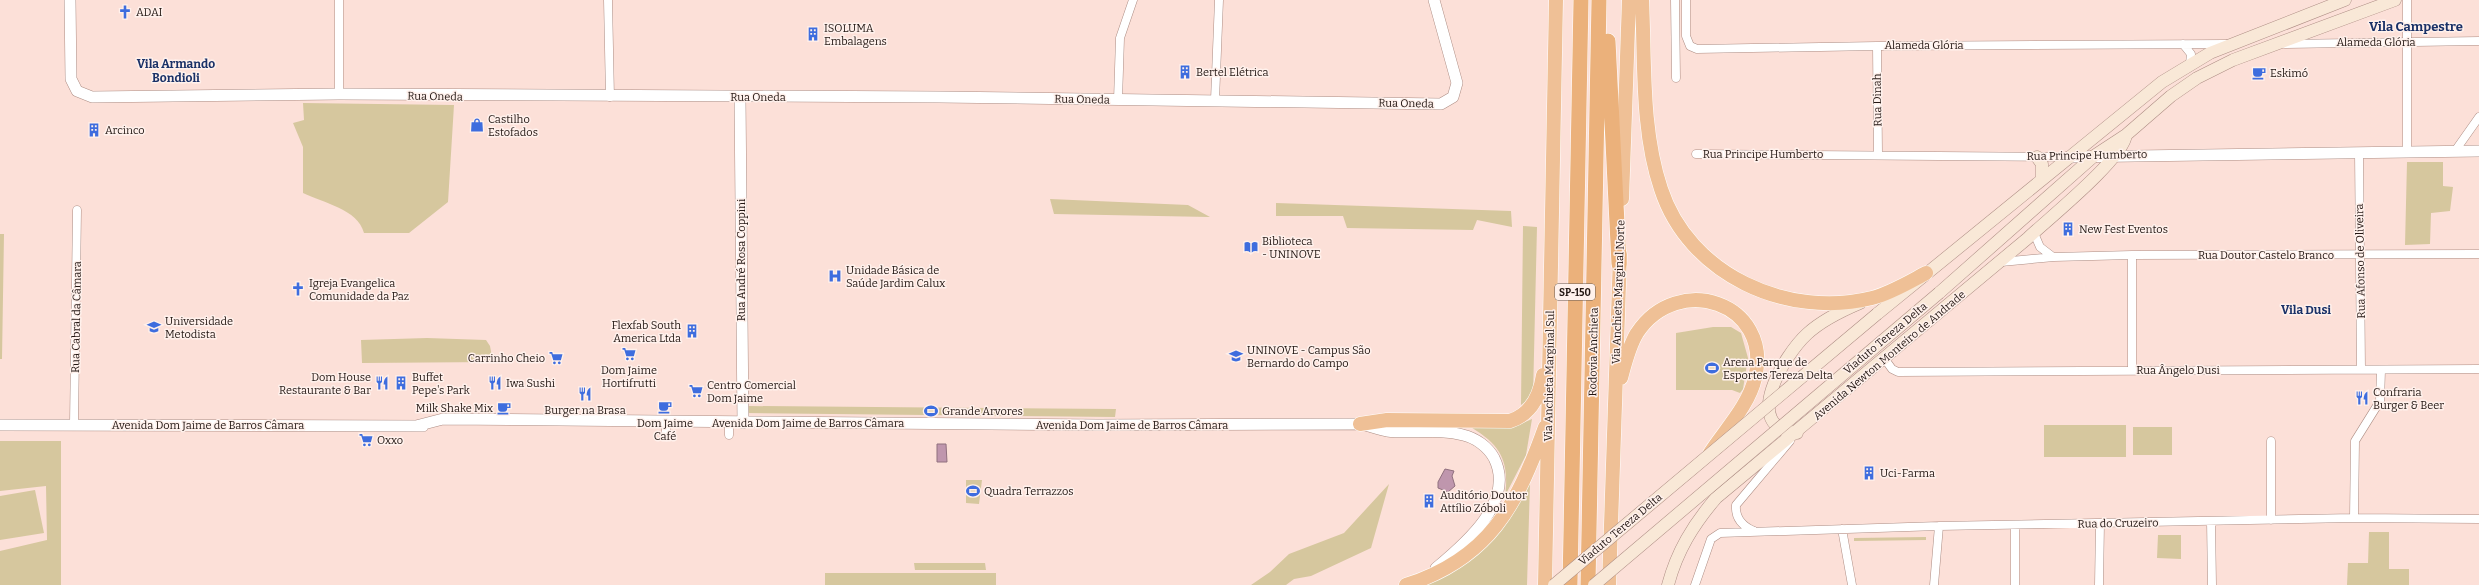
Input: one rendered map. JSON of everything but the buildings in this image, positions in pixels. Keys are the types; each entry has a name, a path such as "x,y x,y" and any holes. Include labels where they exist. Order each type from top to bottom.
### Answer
{"highway":[{"name":"Via Anchieta Marginal Sul","path":"1545,585 1556,0"},
{"name":"Rodovia Anchieta","path":"1570,585 1581,0"},
{"name":"Rodovia Anchieta","path":"1588,585 1599,0"},
{"path":"1608,0 1619,264"},
{"name":"Via Anchieta Marginal Norte","path":"1609,585 1614,399 1629,0"},
{"path":"1642,0 1646,105 1652,152 1661,191 1678,224 1710,261 1725,273 1756,290 1781,299 1807,303 1834,303 1870,298 1894,290 1926,273"},
{"path":"1614,399 1630,349 1638,332 1648,320 1661,309 1676,302 1691,299 1706,300 1731,310 1744,321 1753,337 1757,362 1755,378 1748,397 1709,455"},
{"path":"1360,424 1387,420 1497,421 1514,419 1526,412 1538,397 1550,333"},
{"path":"1406,585 1422,580 1463,559 1495,528 1525,478 1549,416"}],"main road":[{"path":"1926,273 2068,156 2162,82 2190,64 2231,44 2345,0"},
{"name":"Avenida Newton Monteiro de Andrade","path":"2083,166 2094,156 2126,136 2166,100 2197,78 2219,66 2395,0"},
{"name":"Avenida Newton Monteiro de Andrade","path":"1668,585 1680,550 1703,514 1742,476 1797,433 1884,358 2000,262 2076,195 2115,155 2125,142 2126,136"},
{"path":"2036,157 2042,164 2042,178"},
{"name":"Viaduto Tereza Delta","path":"1594,585 1939,293 2083,166"},
{"name":"Viaduto Tereza Delta","path":"1554,585 1926,273"},
{"path":"1797,433 1783,430 1774,422 1770,413 1771,389 1781,367 1794,348 1818,326 1845,310 1870,298"}],"street":[{"name":"Rua Oneda","path":"70,0 70,79 77,91 87,96 97,97 339,94 740,98 1215,100 1442,104 1453,97 1457,83 1434,0"},
{"path":"339,0 339,94"},
{"path":"608,0 610,97"},
{"path":"1118,100 1120,38 1134,0"},
{"path":"1215,100 1219,0"},
{"path":"1676,0 1676,78"},
{"name":"Alameda Glória","path":"1686,0 1686,36 1690,46 1697,49 1876,46 2231,44"},
{"path":"2406,152 2407,0"},
{"name":"Alameda Glória","path":"2274,45 2308,42 2479,41"},
{"path":"2182,44 2190,54 2190,64"},
{"name":"Rua Dinah","path":"1876,46 1878,154"},
{"name":"Rua André Rosa Coppini","path":"740,98 743,422"},
{"path":"2455,152 2479,117"},
{"name":"Rua Principe Humberto","path":"1696,154 1878,154 2036,157 2479,151"},
{"name":"Rua Afonso de Oliveira","path":"2359,152 2361,369"},
{"name":"Rua Cabral da Câmara","path":"74,424 77,210"},
{"path":"2034,232 2040,247 2054,257"},
{"name":"Rua Doutor Castelo Branco","path":"2000,262 2054,257 2132,255 2479,254"},
{"path":"2132,255 2132,370"},
{"name":"Rua Ângelo Dusi","path":"1884,358 1892,369 1898,372 2479,369"},
{"path":"2354,518 2355,441 2380,401 2381,370"},
{"name":"Avenida Dom Jaime de Barros Câmara","path":"416,426 443,419 666,427 729,422 1360,424 1388,431 1450,432 1467,436 1489,451 1498,468 1499,490 1490,511 1456,550 1422,580"},
{"name":"Avenida Dom Jaime de Barros Câmara","path":"0,425 484,426 497,421"},
{"path":"729,422 729,435"},
{"path":"1756,532 1748,529 1740,521 1736,514 1736,505 1797,433"},
{"path":"2271,441 2271,520"},
{"name":"Rua do Cruzeiro","path":"1695,585 1713,536 1720,533 1938,526 2354,518 2479,519"},
{"path":"2211,521 2212,585"},
{"path":"2099,585 2100,523"},
{"path":"2015,525 2015,585"},
{"path":"1934,585 1938,526"},
{"path":"1842,529 1852,585"}],"shaded area":[{"path":"303,103 454,105 448,202 409,233 364,233 355,218 347,212 303,193 303,147 293,123 304,120"},
{"path":"2407,162 2443,162 2443,186 2453,187 2450,211 2431,213 2430,244 2405,245"},
{"path":"1050,199 1188,205 1210,217 1054,214"},
{"path":"1276,203 1511,211 1512,227 1477,220 1473,230 1347,228 1343,216 1276,216"},
{"path":"1523,226 1537,227 1533,396 1521,405"},
{"path":"0,234 4,234 2,359 0,359"},
{"name":"Arena Parque de Esportes Tereza Delta","path":"1713,327 1731,327 1741,333 1748,358 1743,389 1740,393 1732,390 1676,390 1676,333"},
{"path":"427,338 486,340 490,346 493,362 362,363 361,340"},
{"name":"Grande Arvores","path":"748,406 1116,409 1115,417 747,413"},
{"path":"1532,419 1526,455 1505,496 1506,472 1500,453 1487,438 1467,425 1518,425"},
{"path":"2044,425 2126,425 2126,457 2044,457"},
{"path":"2133,427 2172,427 2172,455 2133,455"},
{"path":"0,441 61,441 61,585 0,585 0,551 47,540 46,486 0,491"},
{"path":"937,444 946,444 947,462 937,462"},
{"path":"1445,469 1454,471 1452,476 1455,486 1448,492 1438,488 1438,482"},
{"name":"Quadra Terrazzos","path":"966,480 982,480 979,504 966,503"},
{"path":"1530,483 1527,585 1424,585 1518,505"},
{"path":"1389,484 1371,548 1311,576 1294,579 1286,585 1251,585 1270,572 1289,554 1344,533"},
{"path":"35,490 44,533 0,540 0,496"},
{"path":"2369,532 2389,532 2389,569 2409,569 2409,585 2347,585 2348,563 2368,563"},
{"path":"2158,535 2181,535 2181,559 2157,558"},
{"path":"1926,537 1926,540 1854,541 1854,538"},
{"path":"914,563 985,563 986,570 915,570"},
{"path":"825,573 996,573 996,585 825,585"}],"place":[{"name":"ADAI","path":"125,12"},
{"name":"ISOLUMA Embalagens","path":"813,34"},
{"name":"Bertel Elétrica","path":"1185,72"},
{"name":"Eskimó","path":"2259,73"},
{"name":"Castilho Estofados","path":"477,125"},
{"name":"Arcinco","path":"94,130"},
{"name":"New Fest Eventos","path":"2068,229"},
{"name":"Biblioteca - UNINOVE","path":"1251,247"},
{"name":"Unidade Básica de Saúde Jardim Calux","path":"835,276"},
{"name":"Igreja Evangelica Comunidade da Paz","path":"298,289"},
{"name":"Universidade Metodista","path":"154,327"},
{"name":"Flexfab South America Ltda","path":"692,331"},
{"name":"Dom Jaime Hortifrutti","path":"629,354"},
{"name":"UNINOVE - Campus São Bernardo do Campo","path":"1236,356"},
{"name":"Carrinho Cheio","path":"556,358"},
{"name":"Arena Parque de Esportes Tereza Delta","path":"1712,368"},
{"name":"Dom House Restaurante & Bar","path":"382,383"},
{"name":"Buffet Pepe's Park","path":"401,383"},
{"name":"Iwa Sushi","path":"495,383"},
{"name":"Centro Comercial Dom Jaime","path":"696,391"},
{"name":"Burger na Brasa","path":"585,394"},
{"name":"Confraria Burger & Beer","path":"2362,398"},
{"name":"Dom Jaime Café","path":"665,407"},
{"name":"Milk Shake Mix","path":"504,408"},
{"name":"Grande Arvores","path":"931,411"},
{"name":"Oxxo","path":"366,440"},
{"name":"Uci-Farma","path":"1869,473"},
{"name":"Quadra Terrazzos","path":"973,491"},
{"name":"Auditório Doutor Attílio Zóboli","path":"1429,501"}],"district":[{"name":"Vila Campestre","path":"2416,26"},
{"name":"Vila Armando Bondioli","path":"176,71"},
{"name":"Vila Dusi","path":"2306,310"}]}
